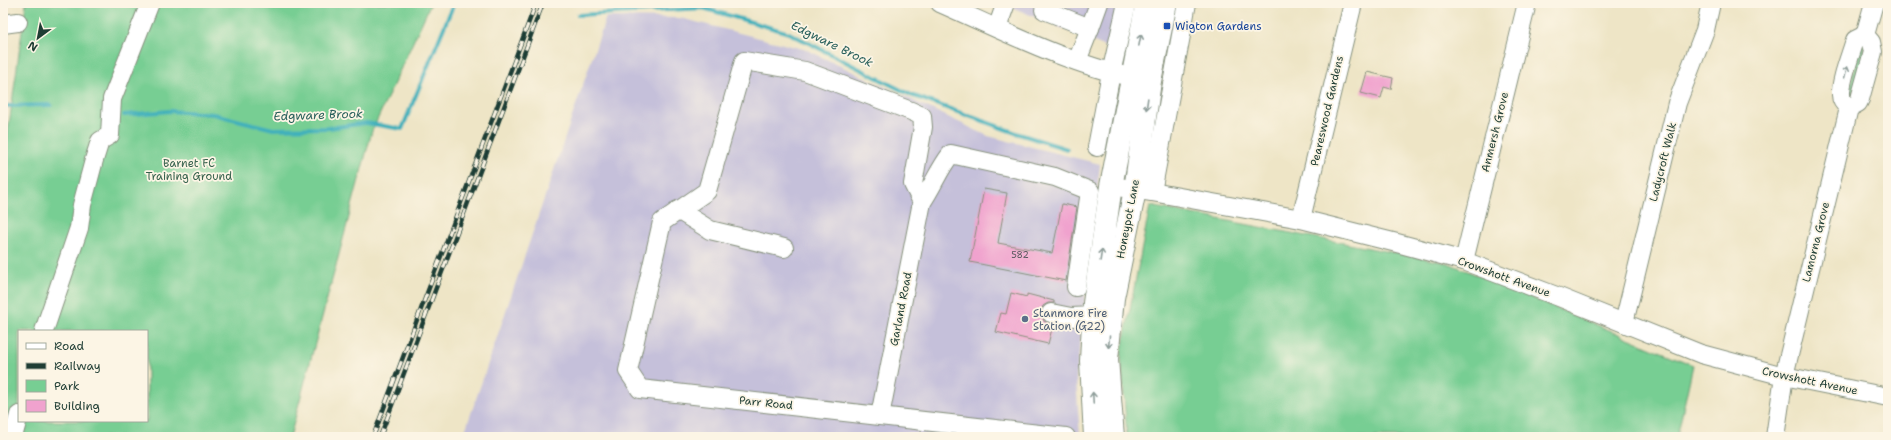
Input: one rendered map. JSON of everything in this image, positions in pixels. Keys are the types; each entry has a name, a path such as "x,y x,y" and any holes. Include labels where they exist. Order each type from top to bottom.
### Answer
{"main road":[{"name":"Honeypot Lane","path":"1113,437 1107,359 1087,288 1144,191 1141,79 1147,3"},
{"name":"Honeypot Lane","path":"1095,437 1091,361 1093,316 1087,288 1111,186 1141,79 1166,3"}],"street":[{"path":"44,330 79,228 83,198 100,141 110,135 112,99 150,3"},
{"path":"940,3 997,28 1111,74 1141,79"},
{"path":"997,28 1006,3"},
{"path":"1077,61 1099,3"},
{"path":"1097,147 1127,3"},
{"path":"1144,191 1187,3"},
{"name":"Peareswood Gardens","path":"1301,219 1352,3"},
{"name":"Anmersh Grove","path":"1464,261 1527,3"},
{"name":"Ladycroft Walk","path":"1624,323 1677,103 1705,30 1711,3"},
{"name":"Lamorna Grove","path":"1775,437 1784,376 1849,108 1845,105 1841,95 1845,72 1855,40 1865,35 1874,3"},
{"path":"1044,10 1090,28"},
{"path":"784,248 710,230 678,210 707,191 744,61 805,71 911,110 922,116 923,127 913,184 922,202 932,187 940,167 951,154 1055,177 1090,191 1087,288"},
{"name":"Crowshott Avenue","path":"1111,186 1301,219 1464,261 1701,354 1784,376 1888,397"},
{"name":"Garland Road","path":"880,416 922,202"},
{"name":"Parr Road","path":"678,210 662,222 628,371 640,389 1066,437"},
{"path":"1051,313 1071,317 1093,316"},
{"path":"13,437 18,420"}],"shaded area":[{"path":"1002,3 1120,3 1113,50"},
{"path":"606,17 680,18 807,50 988,136 1100,164 1076,379 1080,437 463,437"}],"green space":[{"name":"Barnet FC Training Ground","path":"26,3 431,3 372,131 290,437 3,437 3,167"},
{"path":"1860,44 1864,45 1865,53 1852,97 1847,99"},
{"path":"1150,206 1448,263 1693,365 1677,437 1127,437 1121,355"}],"building":[{"path":"1367,72 1393,78 1391,89 1384,87 1381,98 1361,93"},
{"path":"984,189 1007,193 998,243 1052,253 1062,204 1077,207 1066,281 970,262"},
{"name":"Stanmore Fire Station (G22)","path":"1011,293 1027,297 1027,294 1054,301 1054,303 1048,303 1043,306 1041,311 1044,321 1053,325 1048,344 996,332 1001,313 1006,314"}],"waterway":[{"name":"Edgware Brook","path":"124,115 170,111 213,114 273,129 329,128 366,123 402,129 454,3"},
{"name":"Edgware Brook","path":"578,15 703,8 789,33 911,95 1016,133 1067,149"},
{"name":"Edgware Brook","path":"3,106 51,105"}],"railway":[{"path":"373,437 536,3"},
{"path":"380,437 543,3"}],"place":[{"name":"Wigton Gardens","path":"1167,26"},
{"name":"Stanmore Fire Station (G22)","path":"1025,319"}]}
